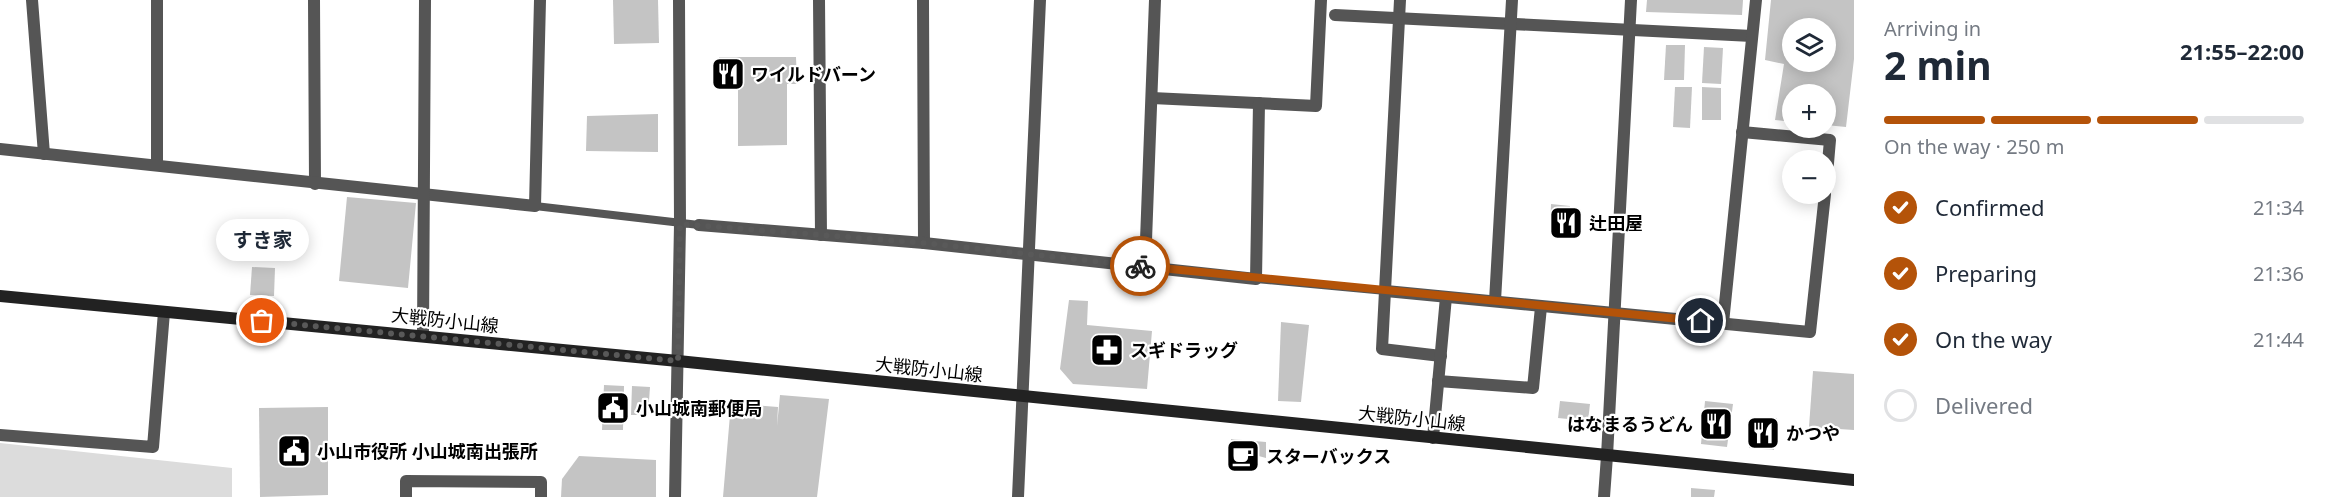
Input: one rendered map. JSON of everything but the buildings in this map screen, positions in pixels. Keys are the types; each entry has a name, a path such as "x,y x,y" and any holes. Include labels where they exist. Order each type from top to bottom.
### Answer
{"main road":[{"name":"大戦防小山線","path":"0,296 678,361 1854,480"}],"street":[{"path":"32,0 44,154"},
{"path":"157,0 157,165"},
{"path":"314,0 315,184"},
{"path":"423,336 425,0"},
{"path":"0,149 535,206 540,0"},
{"path":"675,497 680,224 680,0"},
{"path":"819,0 821,235"},
{"path":"923,0 924,243"},
{"path":"1018,497 1040,0"},
{"path":"1144,267 1155,0"},
{"path":"1152,98 1316,106 1321,0"},
{"path":"1401,0 1382,349 1441,356"},
{"path":"1495,301 1512,0"},
{"path":"1604,497 1631,0"},
{"path":"1723,323 1756,0"},
{"path":"1335,15 1630,28 1752,36"},
{"path":"699,225 924,243 1256,279 1259,103"},
{"path":"1742,132 1830,140 1829,150"},
{"path":"1386,291 1615,315 1810,332 1824,204"},
{"path":"1433,438 1446,297"},
{"path":"1438,381 1533,388 1541,307"},
{"path":"0,435 153,447 164,312"},
{"path":"406,497 406,481 541,482 541,497"}],"lane":[{"path":"535,206 699,225"},
{"path":"1256,279 1386,291"}],"shaded area":[{"path":"0,443 232,468 232,497 0,497"}],"way so far":[{"path":"262,321 678,361 680,224 924,243 1140,266"}],"place":[{"name":"ワイルドバーン","path":"728,74"},
{"name":"辻田屋","path":"1566,223"},
{"name":"すき家","path":"262,321"},
{"name":"スギドラッグ","path":"1107,350"},
{"name":"小山城南郵便局","path":"613,408"},
{"name":"はなまるうどん","path":"1716,424"},
{"name":"かつや","path":"1763,433"},
{"name":"小山市役所 小山城南出張所","path":"294,451"},
{"name":"スターバックス","path":"1243,456"}],"route":[{"path":"1140,266 1615,315 1701,321"}]}
